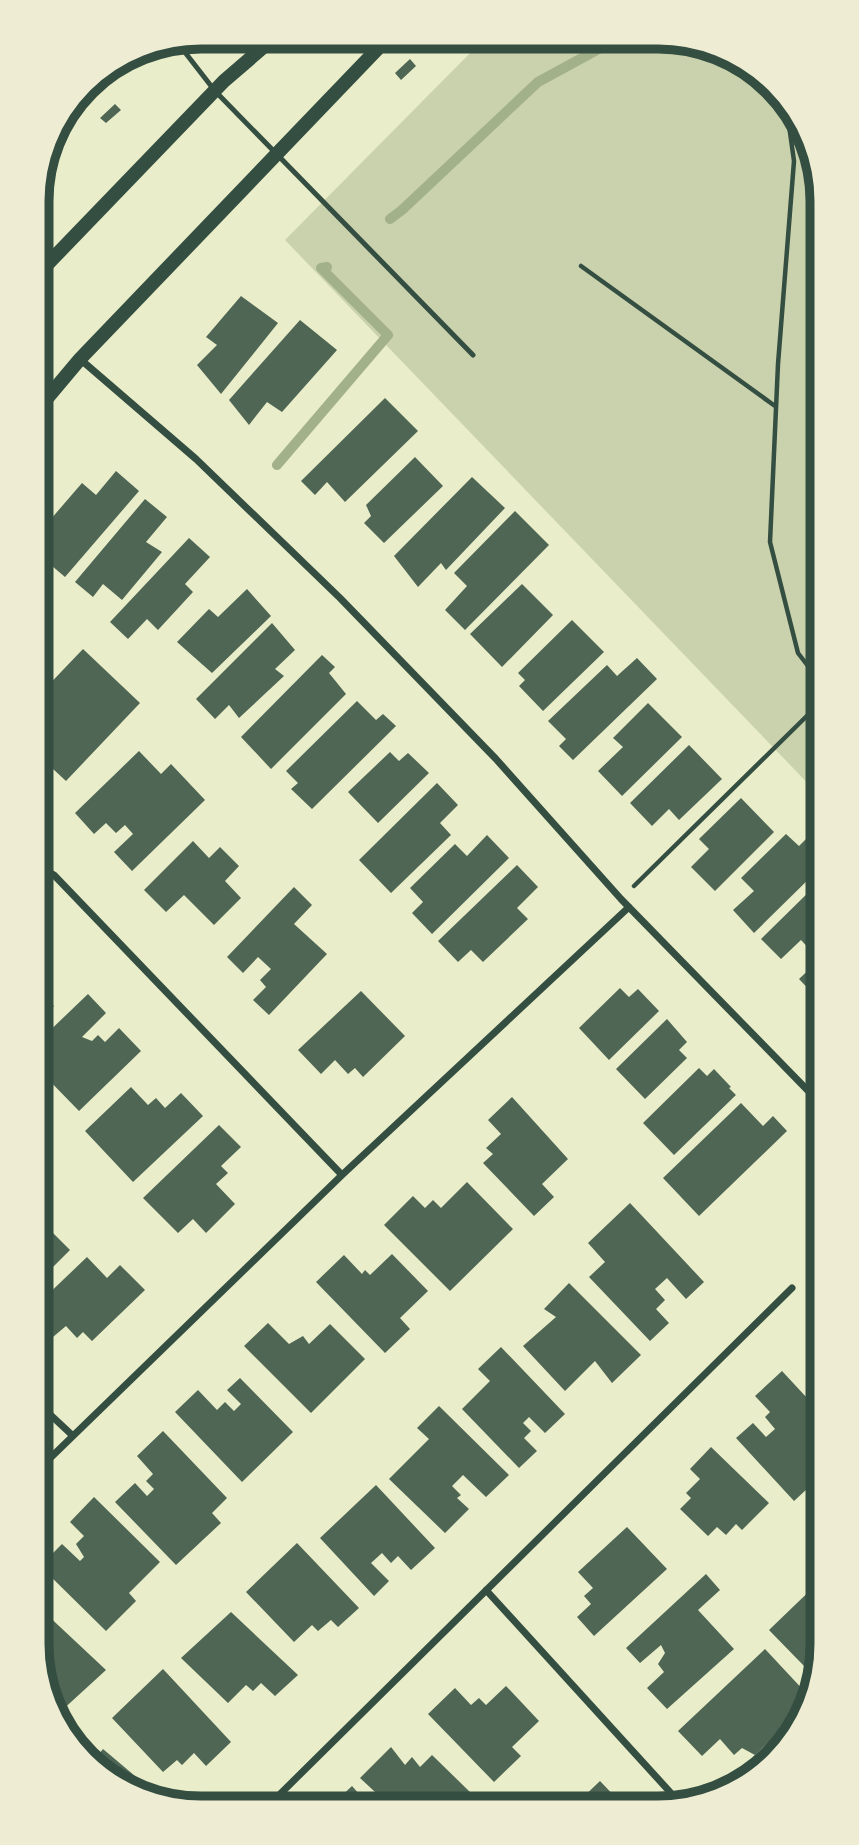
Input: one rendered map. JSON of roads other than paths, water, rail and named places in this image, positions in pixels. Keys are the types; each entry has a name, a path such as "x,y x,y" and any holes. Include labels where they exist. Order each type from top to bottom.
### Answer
{"main road":[{"path":"49,263 215,91 262,49"},
{"path":"49,396 80,359 377,49"}],"street":[{"path":"80,359 196,459 341,598 496,759 621,899 810,1093"},
{"path":"49,872 342,1175"},
{"path":"49,1459 342,1175 629,907"},
{"path":"278,1796 792,1287"},
{"path":"49,1414 72,1436"},
{"path":"486,1590 674,1795"}],"lane":[{"path":"183,50 215,91 473,355"}],"waterway":[{"path":"390,219 538,82 599,49"},
{"path":"277,465 388,335 321,268 327,267"}]}
